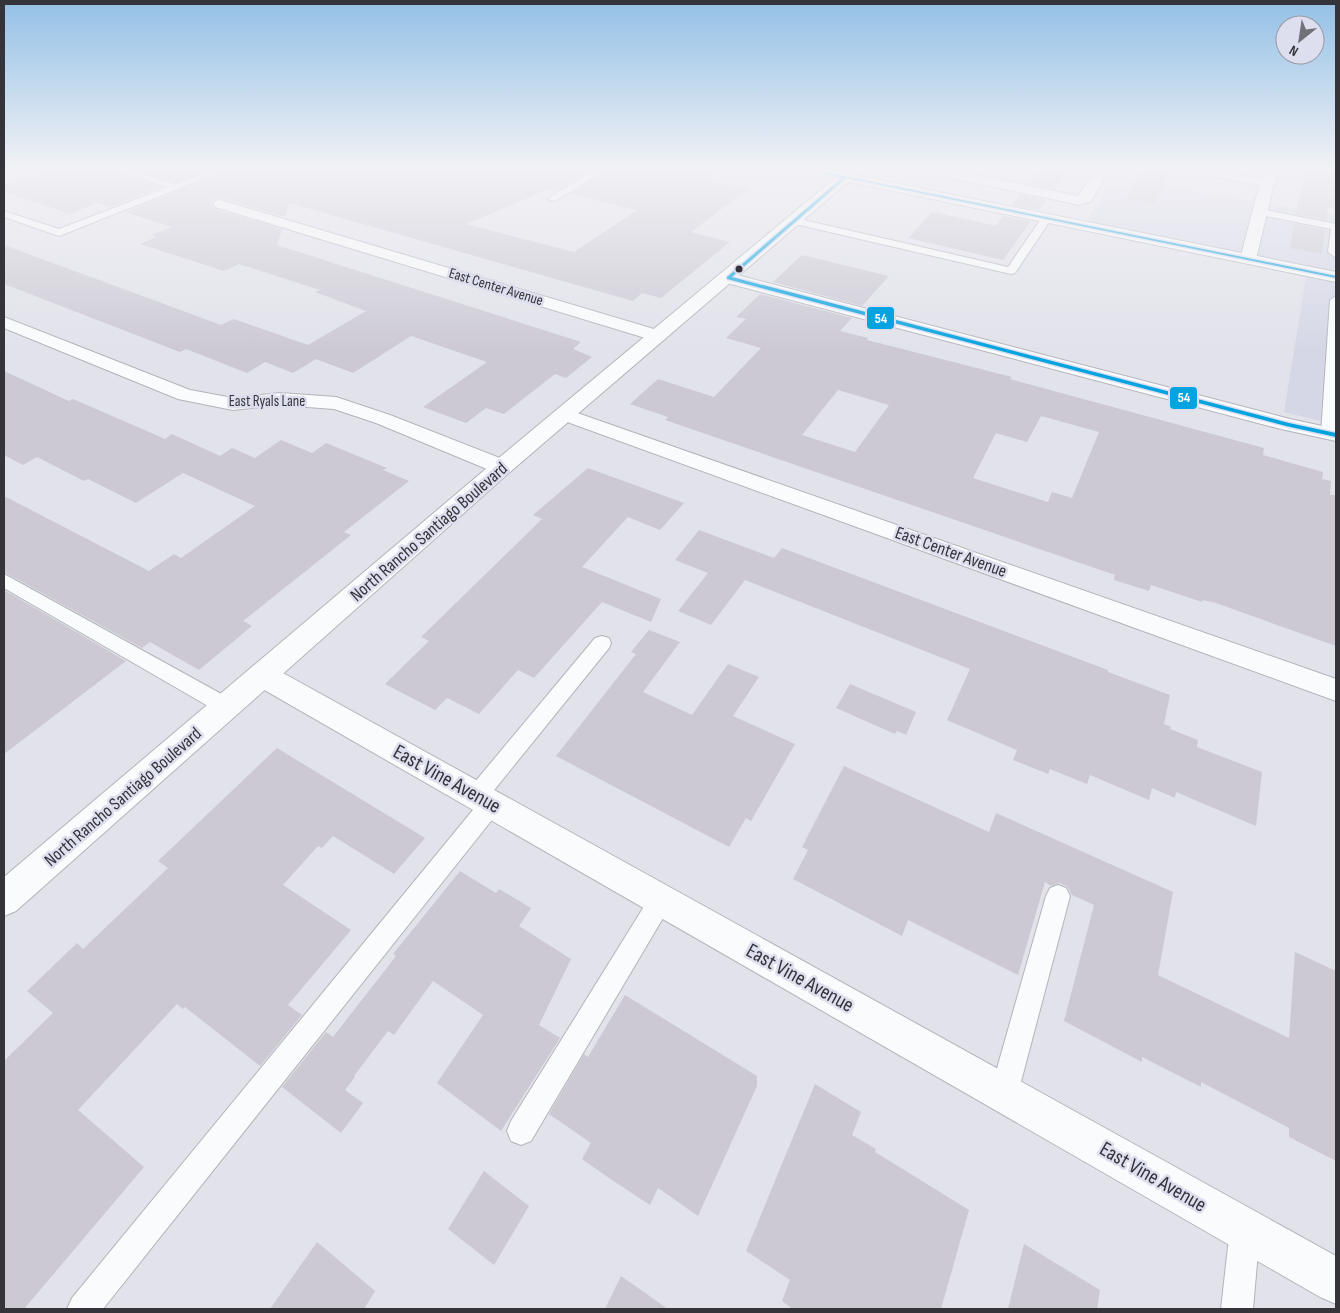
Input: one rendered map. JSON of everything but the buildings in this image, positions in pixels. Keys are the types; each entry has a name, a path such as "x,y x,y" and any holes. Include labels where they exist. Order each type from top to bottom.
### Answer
{"street":[{"name":"East Center Avenue","path":"301,228 658,336"},
{"name":"North Rancho Santiago Boulevard","path":"4,899 264,676 502,467 787,228"},
{"path":"1097,228 1336,277"},
{"path":"1248,259 1256,228"},
{"path":"729,278 1288,425 1332,434"},
{"name":"East Ryals Lane","path":"4,322 185,395 233,404 280,399 336,403 383,419 502,467"},
{"name":"East Center Avenue","path":"566,415 1336,690"},
{"name":"East Vine Avenue","path":"264,676 1336,1281"}],"lane":[{"path":"45,228 58,233 70,228"},
{"path":"826,228 1011,271 1040,228"},
{"path":"1336,228 1333,252 1336,255"},
{"path":"1332,434 1336,300"},
{"path":"4,580 227,707"},
{"path":"83,1309 484,800 602,643"},
{"path":"1004,1093 1058,896"},
{"path":"522,1131 661,900"},
{"path":"1237,1309 1245,1229"}],"shaded area":[{"path":"1114,228 1336,228 1336,425 1284,412 1308,265"}],"transit line":[{"name":"54","path":"729,278 786,228"},
{"name":"54","path":"1097,228 1336,277"},
{"name":"54","path":"729,278 1288,425 1336,435"}]}
